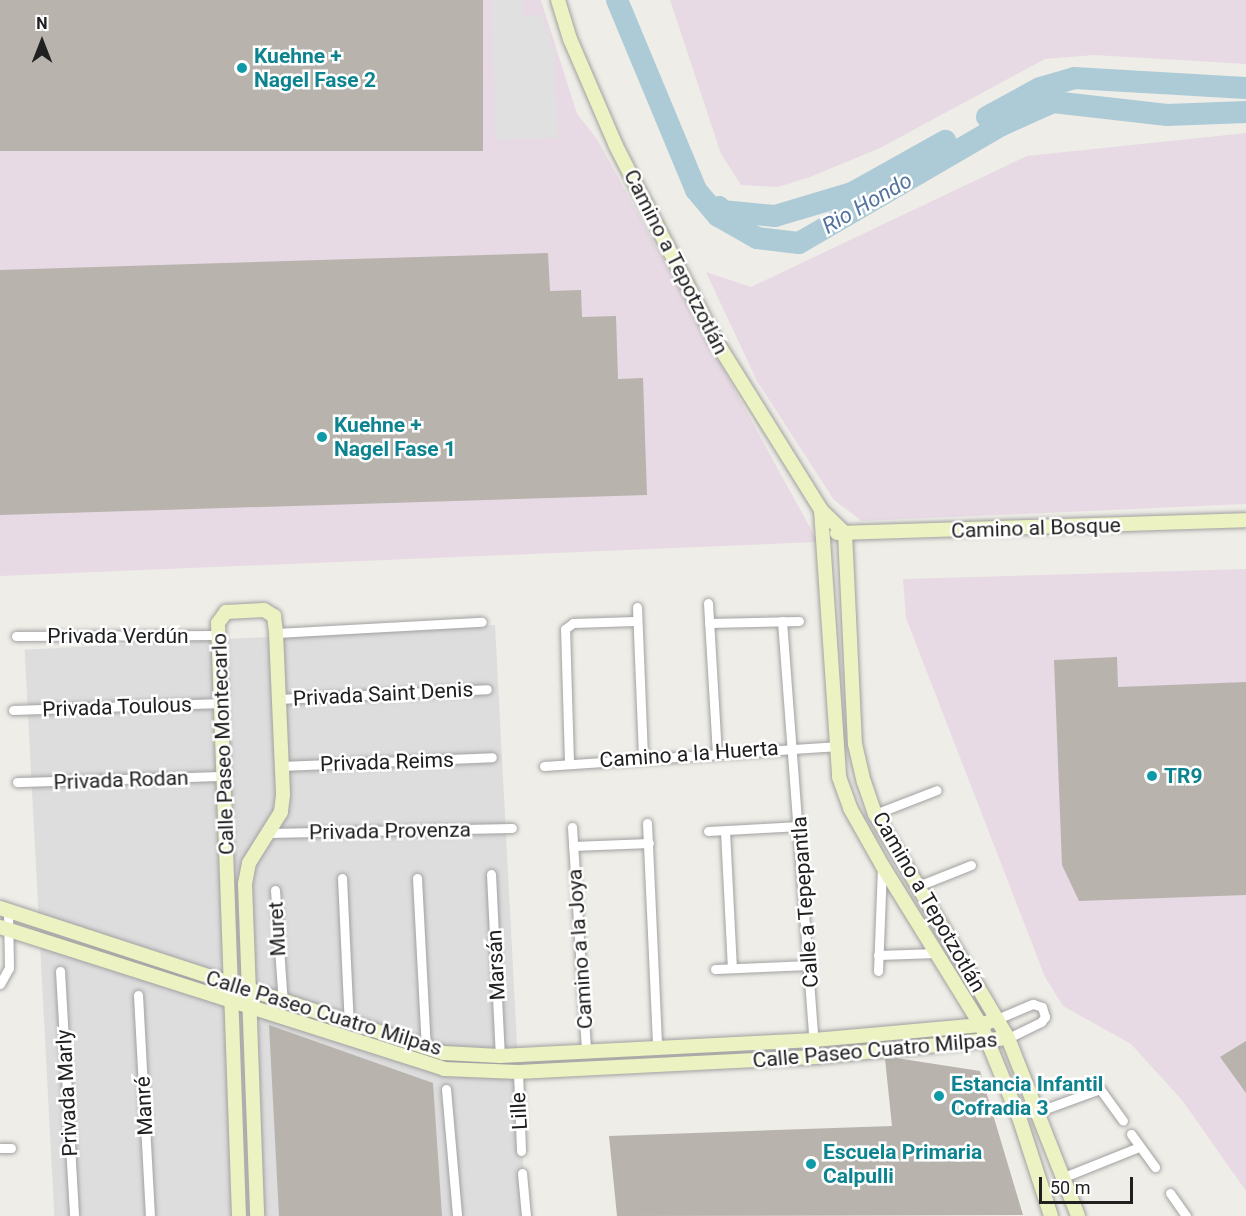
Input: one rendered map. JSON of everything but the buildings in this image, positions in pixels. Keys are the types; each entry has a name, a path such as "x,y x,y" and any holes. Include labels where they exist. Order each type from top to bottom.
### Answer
{"street":[{"name":"Camino a Tepotzotlán","path":"558,0 570,39 616,146 711,330 821,510 845,533 855,744 875,814 1008,1038 1078,1216"},
{"name":"Camino a Tepotzotlán","path":"821,510 826,534 835,746 850,808 882,865 981,1025 1051,1216"},
{"name":"Camino al Bosque","path":"826,534 1246,520"},
{"path":"708,603 717,754"},
{"path":"637,608 635,621 643,757"},
{"name":"Calle Paseo Montecarlo","path":"239,1216 218,623 226,612 264,610 274,616 276,633 281,812 245,876 257,1216"},
{"path":"569,762 565,628 573,623 635,621"},
{"name":"Calle a Tepepantla","path":"783,621 800,826 815,1057"},
{"path":"709,623 799,621"},
{"path":"276,633 482,622"},
{"name":"Privada Verdún","path":"16,636 219,635"},
{"name":"Privada Saint Denis","path":"278,699 487,689"},
{"name":"Privada Toulous","path":"13,710 222,703"},
{"path":"835,746 855,744"},
{"name":"Camino a la Huerta","path":"544,766 569,762 835,746"},
{"name":"Privada Reims","path":"281,766 492,757"},
{"name":"Privada Rodan","path":"17,782 225,776"},
{"path":"875,814 937,790"},
{"path":"648,823 657,1046"},
{"path":"708,831 800,826"},
{"name":"Camino a la Joya","path":"572,827 586,1051"},
{"name":"Privada Provenza","path":"269,833 512,828"},
{"path":"725,831 732,968"},
{"name":"Camino a la Joya","path":"573,846 649,843"},
{"path":"878,971 882,865"},
{"path":"918,886 971,865"},
{"name":"Marsán","path":"491,874 500,1056"},
{"path":"342,878 349,1025"},
{"path":"417,878 426,1048"},
{"name":"Muret","path":"275,890 283,1003"},
{"path":"0,984 9,968 4,910"},
{"name":"Calle Paseo Cuatro Milpas","path":"4,910 349,1025 444,1053 500,1056 657,1046 814,1040 981,1025 1033,1004 1042,1007 1045,1017 1041,1022 1008,1038 989,1043 815,1057 559,1070 518,1072 444,1070 248,1009 4,928"},
{"path":"878,955 937,953"},
{"path":"715,969 810,965"},
{"name":"Privada Marly","path":"60,970 74,1216"},
{"name":"Manré","path":"138,995 150,1216"},
{"path":"444,1053 444,1070"},
{"path":"558,1053 559,1070"},
{"name":"Lille","path":"518,1072 521,1151"},
{"path":"446,1089 457,1216"},
{"path":"1037,1112 1100,1089 1123,1121"},
{"path":"1131,1134 1155,1167"},
{"path":"1064,1177 1139,1147"},
{"path":"0,1148 11,1148"},
{"path":"522,1173 526,1216"},
{"path":"1170,1193 1181,1215"}],"shaded area":[{"path":"0,0 541,0 577,114 597,139 818,542 0,576"},
{"path":"491,0 522,0 523,16 541,15 554,51 558,138 496,140"},
{"path":"670,0 1246,0 1246,64 1094,55 1045,59 880,148 810,177 778,187 741,185 721,154"},
{"path":"1246,133 1246,504 862,521 834,500 757,381 706,272 751,287 1027,156"},
{"path":"1246,569 1246,1191 1182,1100 1131,1044 1063,1006 1045,977 906,618 903,579"},
{"path":"495,625 526,1216 54,1216 25,650"}],"waterway":[{"name":"Rio Hondo","path":"617,0 696,190 718,216 757,238 799,243 1002,125 1053,102 1167,115 1246,112"},
{"path":"987,117 1040,88 1074,78 1246,88"},
{"path":"719,207 722,211 775,216 852,193 945,141"}],"place":[{"name":"Kuehne + Nagel Fase 2","path":"242,68"},
{"name":"Kuehne + Nagel Fase 1","path":"322,437"},
{"name":"TR9","path":"1152,776"},
{"name":"Estancia Infantil Cofradia 3","path":"939,1096"},
{"name":"Escuela Primaria Calpulli","path":"811,1164"}]}
